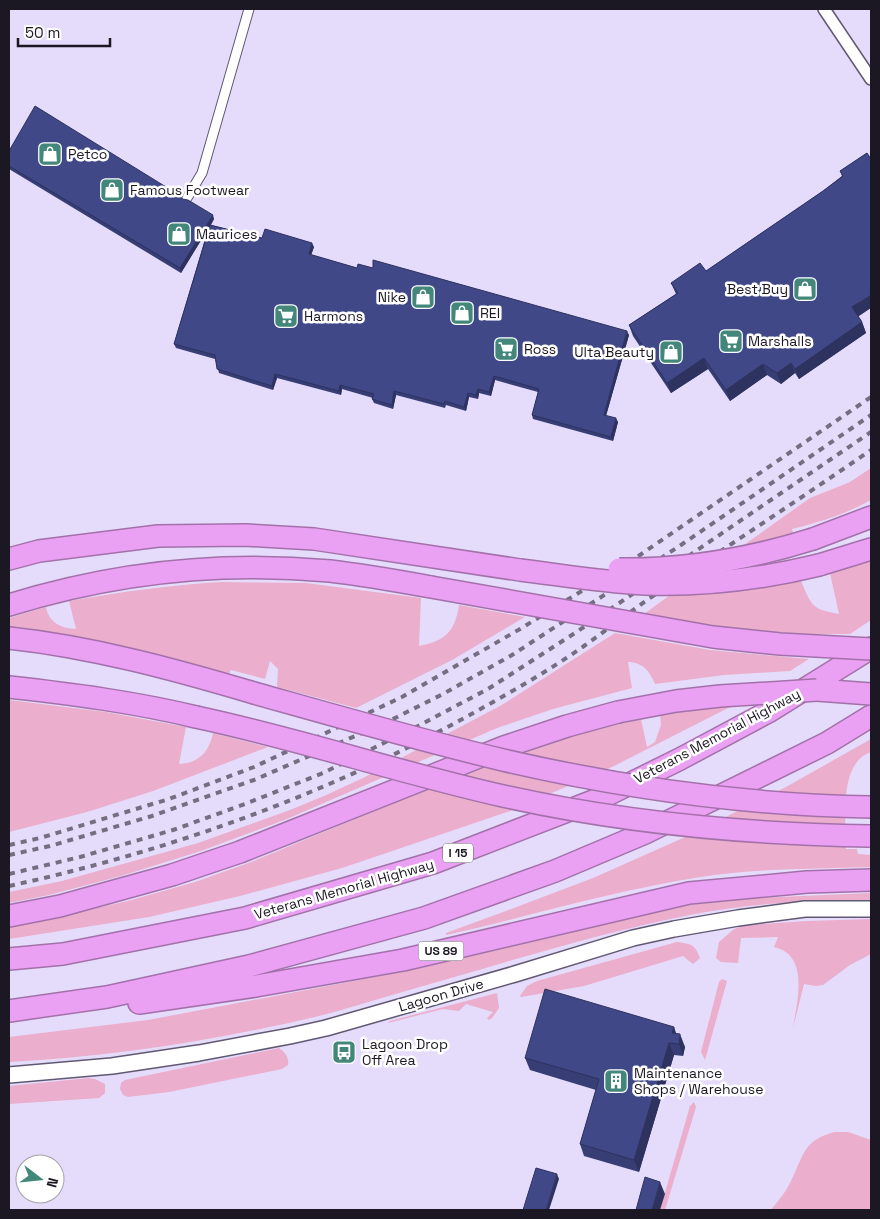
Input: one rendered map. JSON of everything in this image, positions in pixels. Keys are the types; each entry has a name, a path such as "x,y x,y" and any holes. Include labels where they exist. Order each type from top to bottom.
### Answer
{"highway":[{"path":"520,570 588,568 637,570 685,567 748,557 813,539 871,516"},
{"path":"9,559 39,551 158,536 245,535 314,539 605,581 666,584 756,578 819,565 871,549"},
{"path":"9,604 88,584 176,571 265,568 330,571 431,586 712,637 780,644 866,647"},
{"path":"9,638 108,654 453,748 587,778 664,791 775,803 871,807"},
{"name":"Veterans Memorial Highway","path":"9,959 63,954 245,918 433,863 601,798 680,759 768,712 866,647"},
{"path":"9,687 117,700 196,717 440,781 549,805 635,819 724,829 771,833 871,836"},
{"path":"9,916 60,906 189,870 240,852 504,747 567,726 618,712 676,701 720,696 871,688"},
{"path":"817,690 871,694"},
{"path":"9,1012 106,997 249,966 424,918 554,871 645,833 827,743 871,716"},
{"name":"US 89","path":"9,1012 151,1002 256,986 403,960 688,893 807,882 871,880"}],"street":[{"path":"188,198 202,173 249,9"},
{"path":"824,9 871,79"},
{"name":"Lagoon Drive","path":"9,1074 112,1066 200,1053 290,1036 326,1028 633,938 674,928 806,910 871,909"}],"shaded area":[{"path":"871,468 871,500 833,517 792,529 794,535 741,547 810,498 850,482"},
{"path":"871,561 871,620 850,634 760,631 706,625 644,614 670,595 722,592 801,581 810,601 814,605 823,610 839,614 830,573"},
{"path":"222,582 306,583 421,598 419,646 436,641 447,634 455,622 459,605 525,617 452,660 356,708 277,687 278,669 270,661 265,679 231,670 229,674 101,642 9,628 9,618 46,607 50,617 56,624 76,629 69,601 145,589"},
{"path":"615,633 710,650 809,659 790,671 724,675 655,684 642,666 628,662 632,688 553,709 497,728 287,819 201,851 121,876 49,895 9,903 9,892 62,881 198,843 324,796 363,778 500,706"},
{"path":"9,700 106,712 186,727 179,764 192,761 202,755 209,746 213,733 268,747 153,791 87,812 9,832"},
{"path":"734,705 612,767 510,811 342,868 240,896 149,917 9,939 9,927 128,901 195,882 251,862 389,805 572,735 641,719 647,747 655,742 661,725 660,714"},
{"path":"871,739 871,752 860,758 853,768 846,794 845,809 846,849 857,849 858,854 871,855 871,867 765,870 669,882 446,935 446,933 593,878 683,838 786,787"},
{"path":"871,893 871,900 761,905 717,910 657,922 542,952 328,1014 242,1033 126,1052 9,1062 9,1037 148,1020 333,985 423,967 659,910 687,905 754,898"},
{"path":"871,919 871,954 850,965 823,985 804,984 793,1028 799,981 793,959 785,952 774,947 778,937 741,938 738,963 721,962 716,958 719,942 734,929 747,925"},
{"path":"677,942 692,946 700,958 693,964 683,956 584,986 520,996 527,986 537,981"},
{"path":"722,979 727,981 705,1060 701,1052 719,982"},
{"path":"497,993 499,1008 489,1020 487,1018 493,1012 466,1004 459,1011 443,1009 388,1023 390,1021"},
{"path":"279,1048 285,1053 288,1060 288,1065 282,1069 169,1092 128,1097 123,1095 120,1089 121,1083 125,1080"},
{"path":"89,1078 105,1084 105,1093 99,1098 9,1104 9,1086"},
{"path":"694,1102 696,1107 665,1210 660,1210 690,1106"},
{"path":"835,1132 848,1132 871,1140 871,1210 771,1210 787,1189 802,1156 810,1144 824,1135"}],"building":[{"path":"35,106 179,195 182,199 188,200 213,215 180,268 9,166 9,151"},
{"path":"867,153 871,159 871,295 852,307 862,322 795,369 791,363 777,373 763,364 726,390 704,358 667,383 629,325 678,293 671,283 700,263 706,271 823,191 843,176 840,171"},
{"path":"210,225 262,238 265,229 312,243 309,254 357,268 358,264 373,268 373,260 627,331 604,415 616,418 611,437 532,415 539,389 494,376 489,392 478,389 476,395 468,393 464,407 445,401 444,404 394,391 392,405 372,399 374,394 340,385 339,391 275,374 272,386 217,369 215,355 174,344"},
{"name":"Maintenance Shops / Warehouse","path":"545,989 674,1027 672,1033 680,1034 679,1044 669,1043 634,1160 580,1144 599,1079 525,1058"},
{"path":"536,1168 557,1174 546,1210 523,1210"},
{"path":"645,1177 660,1182 652,1210 636,1210"}],"railway":[{"path":"9,845 40,838 169,799 254,767 402,697 520,629 637,557 871,397"},
{"path":"9,855 50,846 152,816 254,780 385,723 443,694 512,655 681,545 871,415"},
{"path":"9,874 80,857 173,830 245,804 323,773 418,726 488,689 578,631 871,432"},
{"path":"9,886 128,856 244,818 301,796 412,746 556,665 647,600 871,450"}],"place":[{"name":"Petco","path":"50,154"},
{"name":"Famous Footwear","path":"112,190"},
{"name":"Maurices","path":"179,234"},
{"name":"Best Buy","path":"805,289"},
{"name":"Nike","path":"423,297"},
{"name":"REI","path":"462,313"},
{"name":"Harmons","path":"286,316"},
{"name":"Marshalls","path":"731,341"},
{"name":"Ross","path":"506,349"},
{"name":"Ulta Beauty","path":"671,352"},
{"name":"Lagoon Drop Off Area","path":"344,1052"},
{"name":"Maintenance Shops / Warehouse","path":"616,1081"}]}
